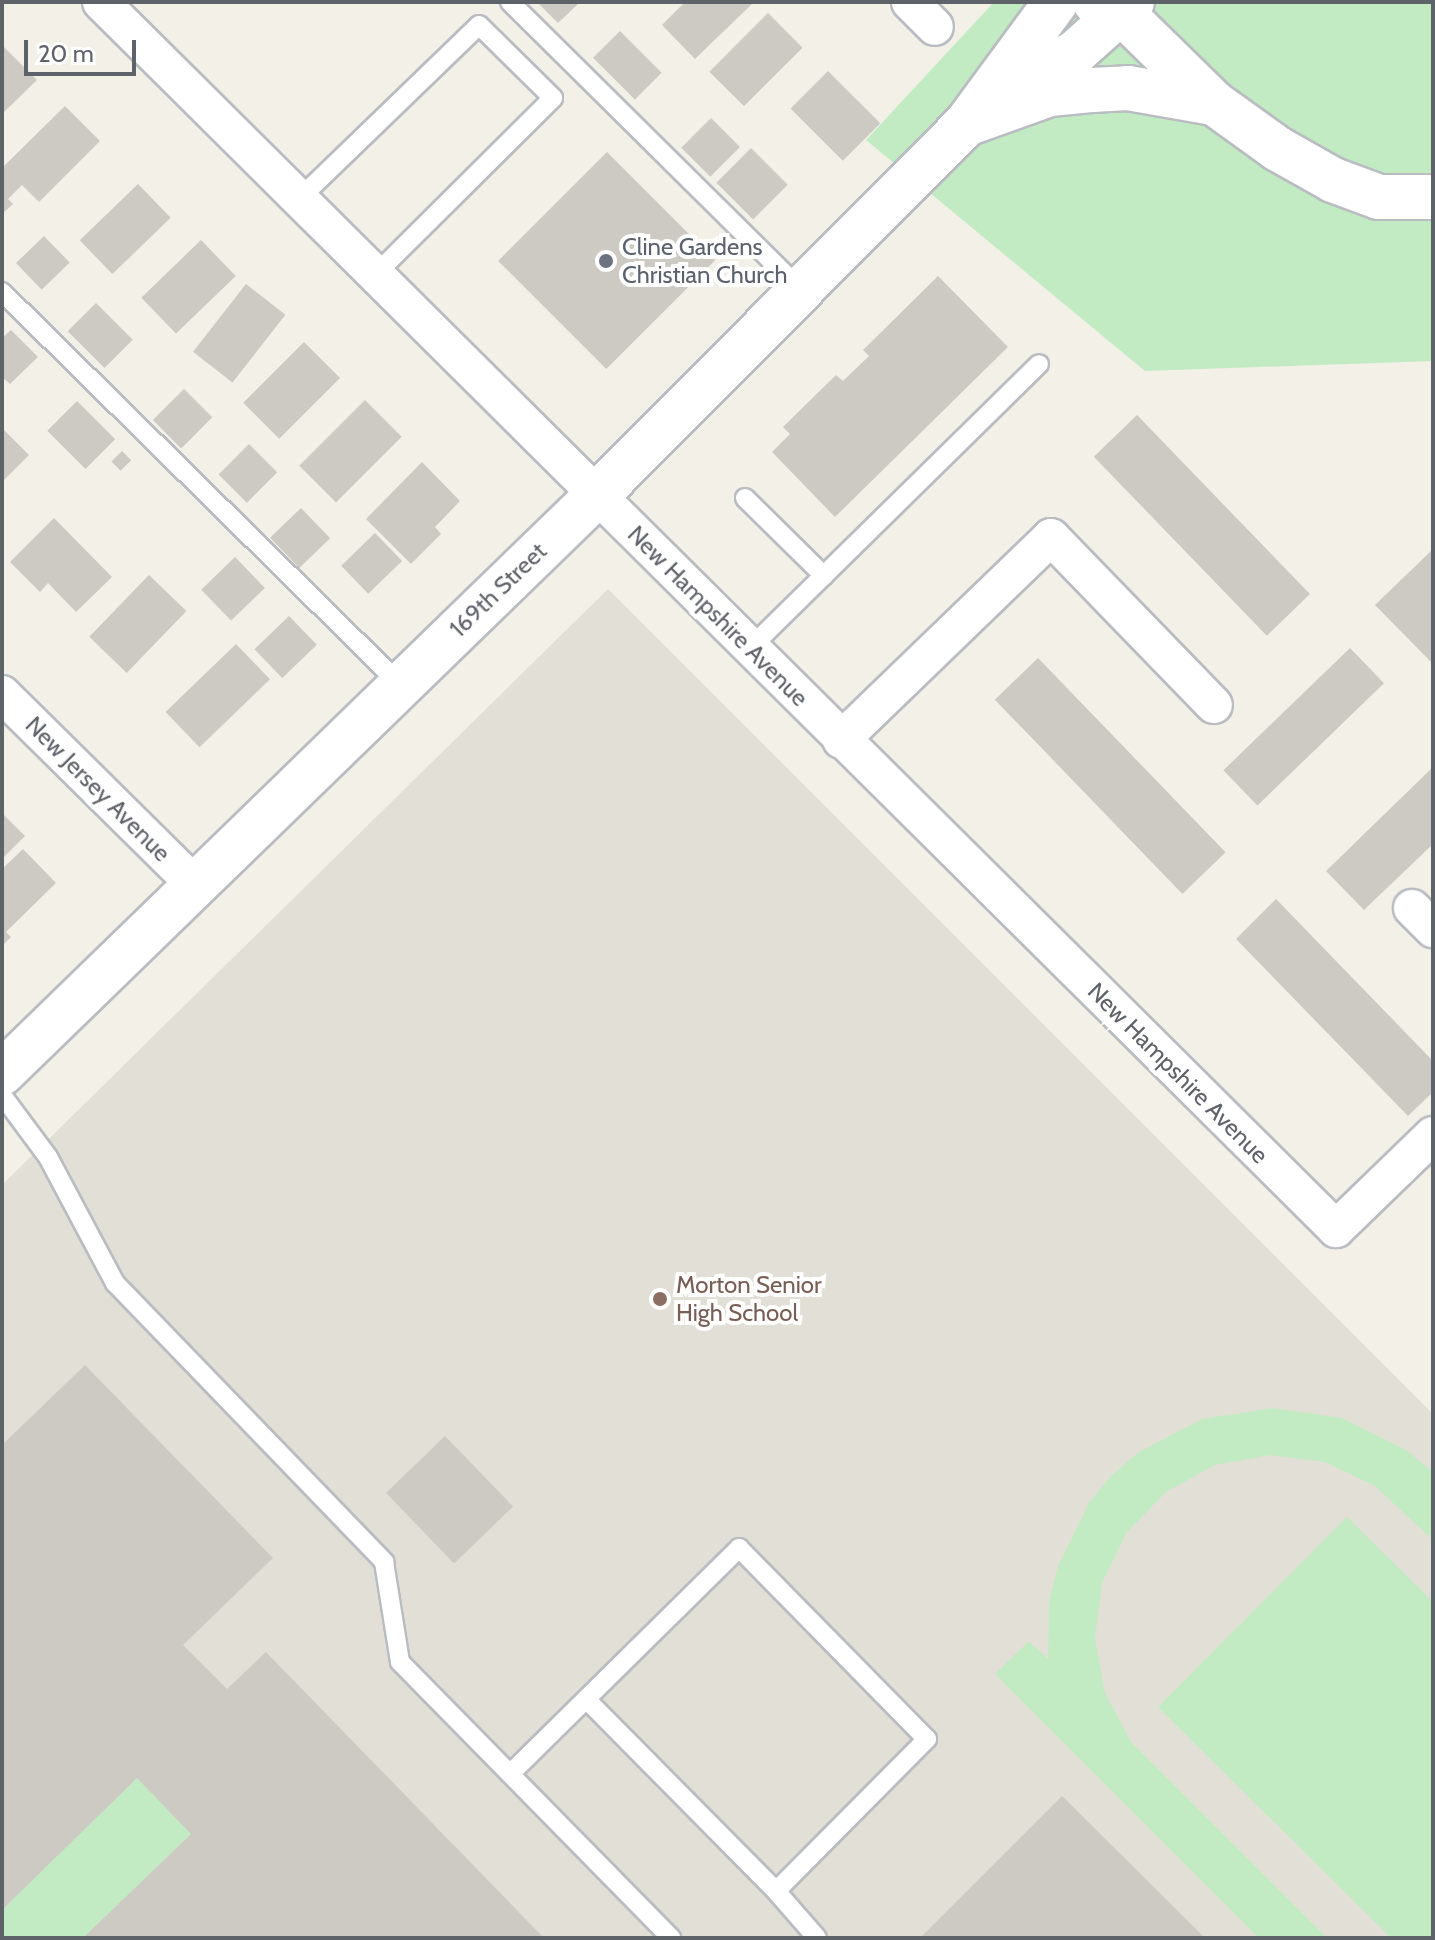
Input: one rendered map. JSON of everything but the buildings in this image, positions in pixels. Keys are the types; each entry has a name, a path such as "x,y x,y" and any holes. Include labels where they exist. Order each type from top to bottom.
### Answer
{"street":[{"name":"New Hampshire Avenue","path":"101,2 1336,1229 1433,1135"},
{"name":"169th Street","path":"2,1073 597,495 802,291 977,112 1056,2"},
{"name":"169th Street","path":"977,112 1076,52 1116,4"},
{"path":"1116,4 1214,103 1333,180 1379,197 1433,197"},
{"path":"977,112 1050,94 1128,88 1214,103"},
{"path":"841,740 1051,537 1214,705"},
{"name":"New Jersey Avenue","path":"2,694 195,885"}],"lane":[{"path":"510,2 802,291"},
{"path":"299,199 479,25 553,98 375,275"},
{"path":"2,292 401,685"},
{"path":"750,648 1039,364"},
{"path":"745,498 824,576"},
{"path":"2,1095 48,1157 115,1283 384,1562 400,1662 671,1938"},
{"path":"510,1774 739,1548 927,1739 776,1891"},
{"path":"586,1699 776,1891 817,1938"}],"shaded area":[{"name":"Morton Senior High School","path":"608,589 1433,1414 1433,1938 2,1938 2,1185"}],"green space":[{"path":"994,2 1433,2 1433,361 1145,371 866,140"},
{"path":"1273,1408 1342,1418 1406,1450 1433,1472 1433,1540 1375,1486 1325,1462 1270,1455 1215,1465 1166,1492 1127,1532 1102,1583 1095,1638 1105,1693 1131,1742 1327,1938 1259,1938 995,1674 1029,1641 1048,1659 1049,1602 1058,1566 1089,1503 1111,1476 1139,1452 1202,1419"},
{"path":"1347,1517 1433,1602 1433,1938 1391,1938 1158,1707"},
{"path":"137,1778 191,1834 83,1938 2,1938 2,1910"}],"place":[{"name":"Cline Gardens Christian Church","path":"606,261"},
{"name":"Morton Senior High School","path":"660,1299"}]}
